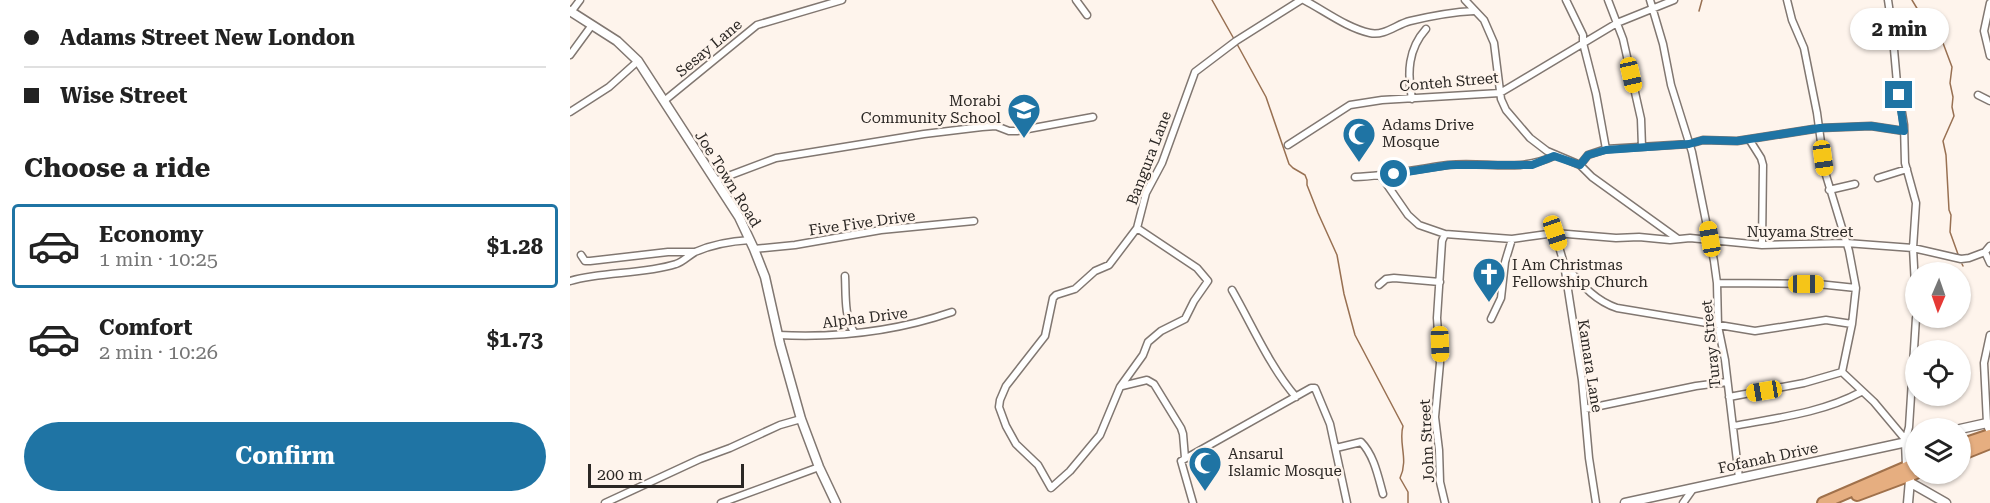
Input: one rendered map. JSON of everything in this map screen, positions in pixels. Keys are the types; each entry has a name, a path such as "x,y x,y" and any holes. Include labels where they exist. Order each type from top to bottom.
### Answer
{"highway":[{"path":"1971,439 1989,429"},
{"path":"1971,451 1990,443"},
{"path":"1823,503 1905,474"},
{"path":"1837,503 1905,475"}],"street":[{"path":"570,12 580,0"},
{"name":"Sesay Lane","path":"664,101 757,25 843,0"},
{"path":"1076,0 1087,15"},
{"path":"1302,0 1353,27 1372,33 1381,33 1418,19 1474,10"},
{"name":"Bangura Lane","path":"1120,387 1100,435 1051,488 1038,465 1016,444 999,407 1006,386 1045,336 1053,298 1076,289 1095,271 1109,265 1137,228 1146,193 1169,144 1195,72 1236,41 1302,0"},
{"path":"1465,0 1484,20 1494,43 1500,93 1506,110 1530,138 1554,156 1580,165 1607,188 1679,239"},
{"path":"1566,0 1583,35 1606,150"},
{"path":"1608,0 1626,53 1641,119 1642,147"},
{"name":"Turay Street","path":"1650,0 1663,44 1671,85 1689,144 1710,239 1717,283 1718,326 1739,478"},
{"name":"Conteh Street","path":"1288,144 1350,105 1382,100 1500,93 1617,23 1674,0"},
{"path":"1787,0 1803,48 1820,128 1825,172 1846,243 1856,288 1852,324 1842,372"},
{"path":"1888,0 1904,131 1905,162 1916,203 1914,262"},
{"path":"1990,3 1984,31 1990,56"},
{"name":"Joe Town Road","path":"570,12 617,41 638,61 739,217 765,277 801,419 819,467 836,503"},
{"path":"570,55 592,25"},
{"path":"1412,99 1410,76 1413,46 1426,29"},
{"path":"570,112 609,87 638,61"},
{"path":"1978,95 1990,101"},
{"path":"715,181 776,158 924,134 996,126 1010,131 1093,117"},
{"path":"1580,165 1588,155 1606,150 1689,144 1703,140 1737,141 1820,128 1871,126 1904,131"},
{"path":"1749,139 1762,161 1762,245"},
{"path":"1355,177 1381,176 1450,165 1532,165 1554,156"},
{"path":"1878,178 1907,169"},
{"name":"Nuyama Street","path":"1381,176 1408,215 1419,225 1445,234 1512,239 1555,233 1616,238 1710,239 1762,245 1846,243 1913,248 1961,259 1985,252"},
{"path":"1829,190 1855,184"},
{"name":"Five Five Drive","path":"754,249 795,245 881,230 974,221"},
{"path":"1120,387 1138,363 1152,337 1185,320 1194,301 1208,281 1197,268 1137,228"},
{"name":"Kamara Lane","path":"1555,233 1564,264 1596,503"},
{"name":"John Street","path":"1445,234 1442,242 1437,318 1440,363 1435,417 1440,482 1445,503"},
{"path":"1491,319 1501,298 1505,262 1512,239"},
{"path":"570,281 595,275 654,269 675,264 695,252 735,240 750,240"},
{"path":"1990,246 1985,252 1990,263"},
{"path":"581,255 585,261 590,261 658,253 695,252"},
{"path":"1564,264 1584,288 1604,304 1617,308 1755,331 1826,320 1852,324"},
{"path":"844,276 847,307 854,332"},
{"path":"1379,285 1386,279 1394,278 1440,282"},
{"path":"1717,283 1818,284 1856,288"},
{"path":"1233,290 1274,366 1296,397"},
{"name":"Alpha Drive","path":"778,335 806,336 919,324 952,312"},
{"path":"1910,418 1915,328"},
{"path":"1971,429 1989,429 1984,363 1990,335"},
{"path":"1842,372 1874,402 1905,441"},
{"path":"1729,397 1804,383 1842,372"},
{"path":"1120,387 1147,380 1154,384 1181,428 1185,458"},
{"path":"1585,409 1696,386 1727,382"},
{"path":"1193,503 1181,461 1311,388 1315,388 1330,424 1347,503"},
{"path":"1733,426 1797,414 1843,401 1861,392"},
{"path":"605,503 700,459 780,425 801,419"},
{"name":"Fofanah Drive","path":"1625,503 1905,441"},
{"path":"1336,448 1361,442 1376,467 1383,494"},
{"path":"721,503 819,467"},
{"path":"1908,503 1910,484"},
{"path":"1925,484 1946,503"},
{"path":"1683,503 1693,489"}],"waterway":[{"path":"1212,0 1234,39"},
{"path":"1699,11 1702,0"},
{"path":"1912,0 1921,20 1940,35 1952,67 1950,83 1954,116 1943,141 1951,215 1950,232 1959,257"},
{"path":"1237,44 1266,97 1289,164 1305,175 1318,213 1337,255 1355,335 1403,426 1404,464 1400,478 1408,492 1408,503"}],"place":[{"name":"Morabi Community School","path":"1024,139"},
{"name":"Adams Drive Mosque","path":"1359,163"},
{"name":"I Am Christmas Fellowship Church","path":"1489,303"},
{"name":"Ansarul Islamic Mosque","path":"1205,492"}],"route":[{"path":"1394,174 1450,165 1532,165 1554,156 1580,165 1588,155 1606,150 1689,144 1703,140 1737,141 1804,129 1871,126 1904,131 1899,95"}]}
